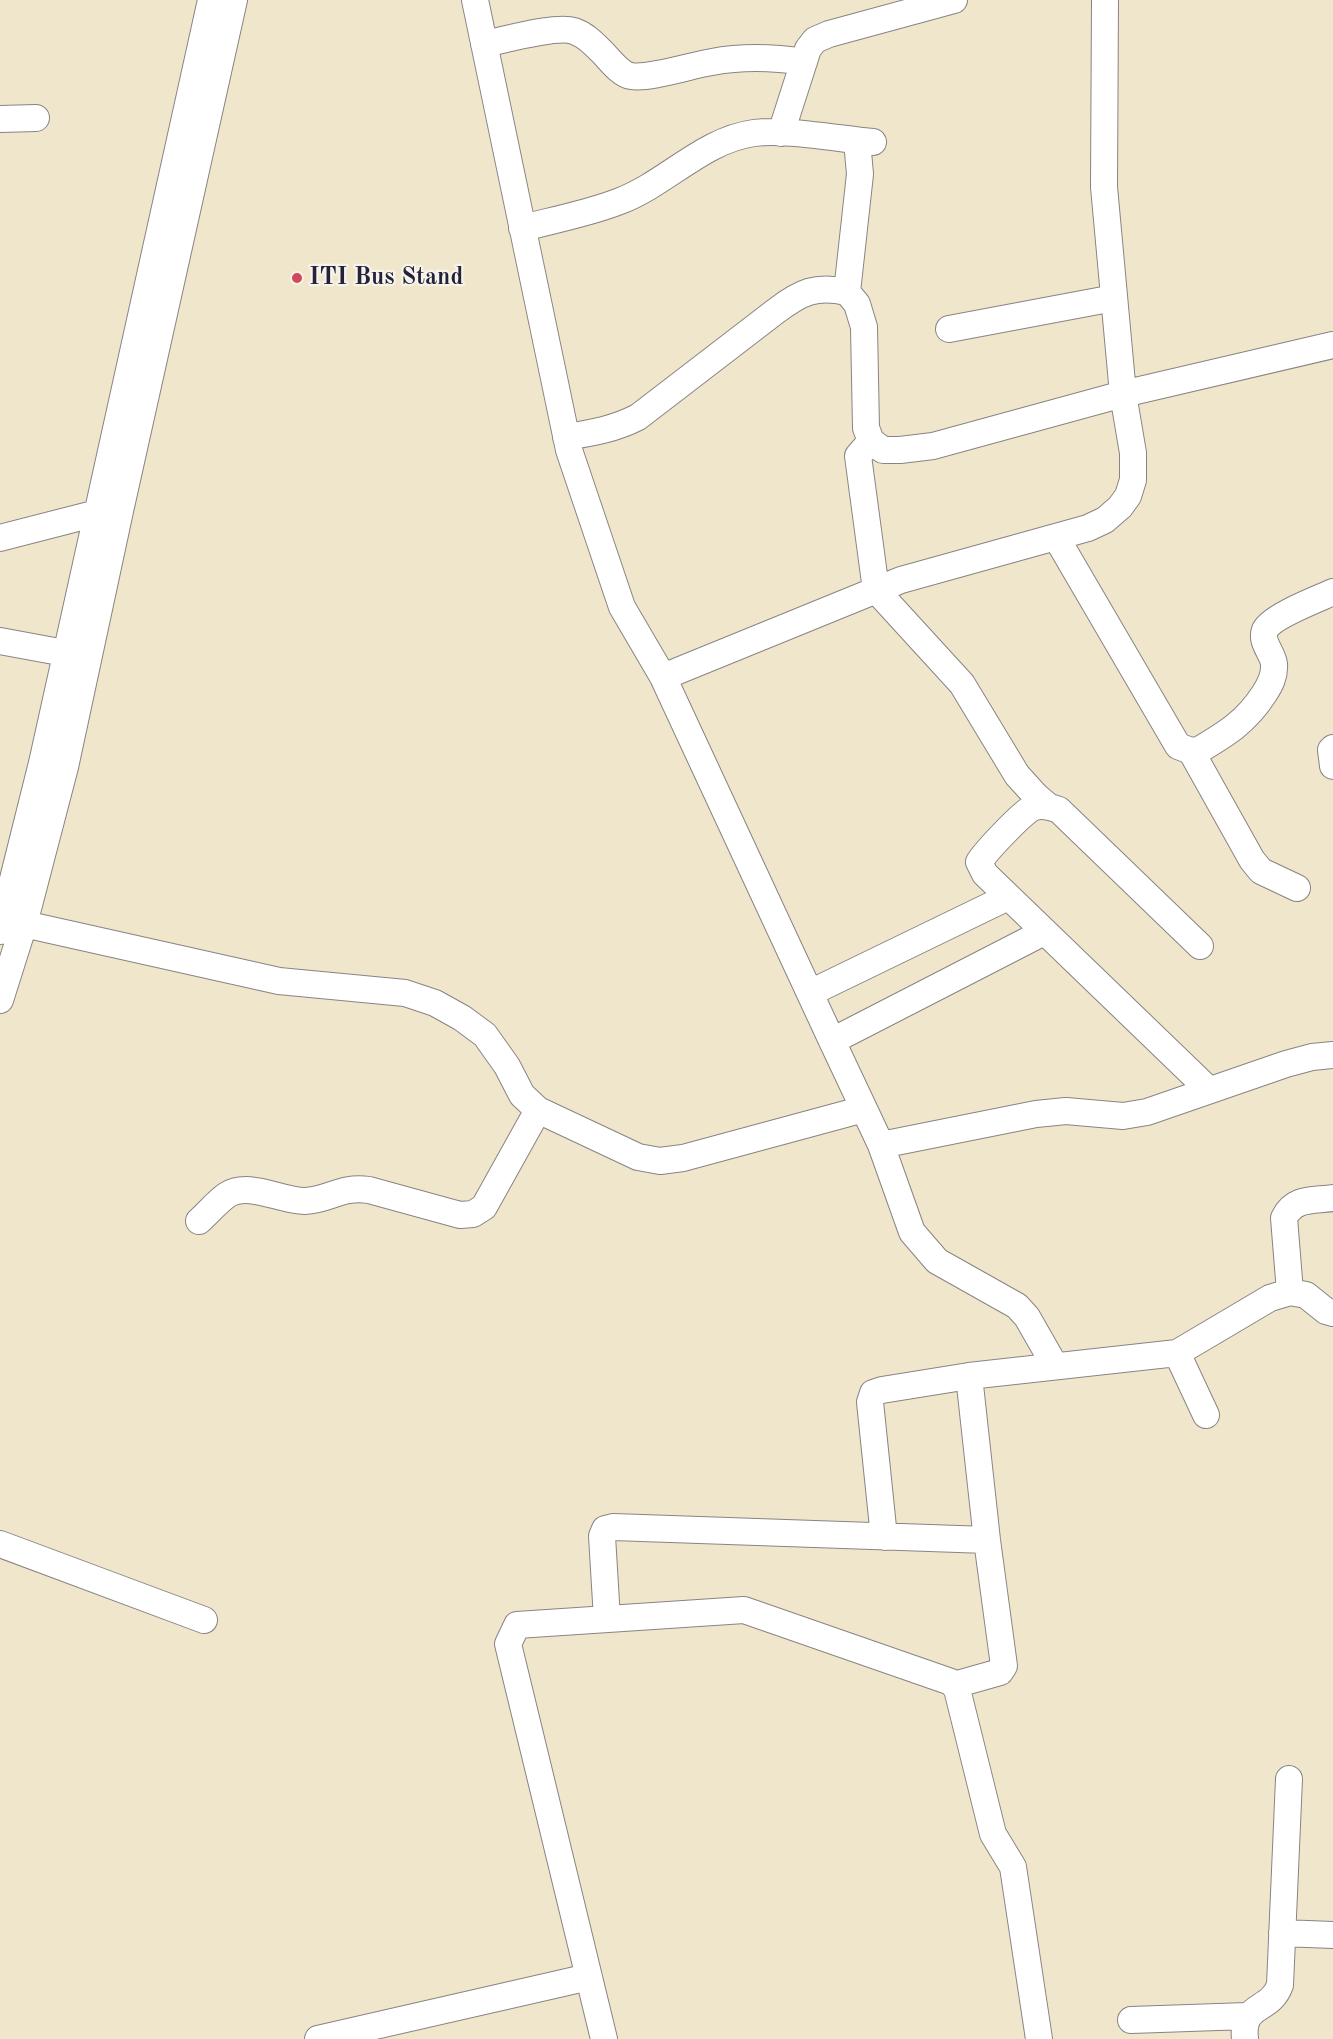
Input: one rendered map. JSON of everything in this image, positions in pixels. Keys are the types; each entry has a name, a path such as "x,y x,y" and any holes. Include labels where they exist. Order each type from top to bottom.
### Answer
{"street":[{"path":"205,80 211,0"},
{"path":"0,1000 42,763 97,513 205,80 234,0"},
{"path":"475,0 569,450 622,607 663,677 881,1145 912,1232 937,1261 1017,1306 1028,1317 1055,1366"},
{"path":"781,133 808,49 815,40 829,34 954,0"},
{"path":"663,677 921,573 1088,528 1105,520 1120,507 1128,496 1133,480 1133,453 1123,394 1104,187 1106,0"},
{"path":"484,44 554,30 572,30 586,36 630,76 649,75 713,62 754,57 774,57 804,62"},
{"path":"0,119 36,117"},
{"path":"522,228 619,201 639,192 710,148 731,138 753,133 781,133 865,141 848,292"},
{"path":"12,928 65,767 191,141"},
{"path":"566,437 603,431 623,425 638,417 795,296 813,290 833,289 848,292 857,304 864,327 866,428 871,441 884,450 933,446 1123,394 1333,345"},
{"path":"949,329 1114,298"},
{"path":"871,441 858,456 876,590 962,684 1017,775 1036,796 1048,806 1059,810 1200,946"},
{"path":"0,538 97,513"},
{"path":"1056,537 1178,746 1191,751 1199,750 1244,720 1255,708 1274,675 1274,662 1264,640 1265,630 1274,621 1333,592"},
{"path":"0,641 65,653"},
{"path":"1333,748 1331,750 1333,766"},
{"path":"1191,751 1256,866 1261,871 1297,888"},
{"path":"1048,806 1033,807 985,851 979,862 985,874 1209,1090"},
{"path":"810,993 1008,897"},
{"path":"12,928 279,981 405,993 435,1003 462,1018 485,1035 507,1066 522,1095 538,1110 639,1157 660,1161 683,1158 864,1110"},
{"path":"832,1041 1044,932"},
{"path":"881,1145 1036,1114 1066,1111 1123,1116 1147,1112 1286,1064 1312,1057 1333,1055"},
{"path":"199,1221 227,1195 242,1190 305,1201 354,1188 460,1215 473,1214 484,1207 538,1110"},
{"path":"1290,1292 1284,1218 1288,1209 1299,1202 1333,1198"},
{"path":"884,1537 870,1402 873,1393 969,1376 1177,1353 1270,1298 1290,1292 1306,1294 1326,1311 1333,1313"},
{"path":"1177,1353 1206,1415"},
{"path":"954,1685 1000,1672 1004,1666 969,1376"},
{"path":"607,1619 602,1536 605,1529 613,1527 987,1540"},
{"path":"0,1544 204,1620"},
{"path":"604,2039 508,1644 517,1625 744,1610 951,1682 957,1689 993,1834 1014,1867 1039,2039"},
{"path":"1131,2020 1246,2028 1255,2009 1276,1996 1280,1984 1289,1779"},
{"path":"1282,1934 1333,1935"},
{"path":"318,2039 589,1977"}],"place":[{"name":"ITI Bus Stand","path":"297,278"}]}
